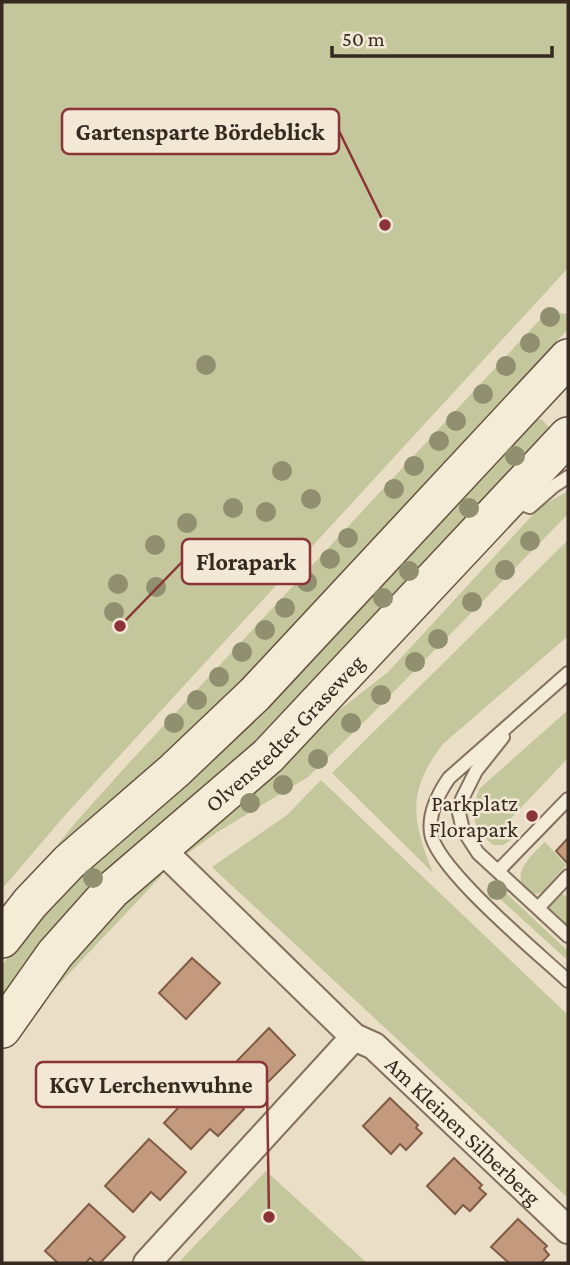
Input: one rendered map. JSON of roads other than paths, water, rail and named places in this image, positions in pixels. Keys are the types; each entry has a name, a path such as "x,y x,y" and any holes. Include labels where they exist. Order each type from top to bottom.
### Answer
{"main road":[{"name":"Olvenstedter Graseweg","path":"2,939 30,903 77,854 174,771 263,685 563,373"},
{"name":"Olvenstedter Graseweg","path":"2,1029 36,979 112,890 268,755 568,436"}],"street":[{"name":"Am Kleinen Silberberg","path":"159,847 354,1037 374,1046 568,1230"},
{"path":"148,1263 354,1037"}],"lane":[{"path":"510,500 530,507 568,477"},
{"path":"565,976 454,873 436,850 430,830 439,792 449,779 568,673"},
{"path":"521,714 476,771 460,805 461,822 467,838 478,853 568,936"},
{"path":"498,871 568,799"},
{"path":"538,908 568,877"}],"place":[{"name":"Gartensparte Bördeblick","path":"385,225"},
{"name":"Florapark","path":"120,626"},
{"name":"Parkplatz Florapark","path":"532,816"},
{"name":"KGV Lerchenwuhne","path":"269,1217"}]}
